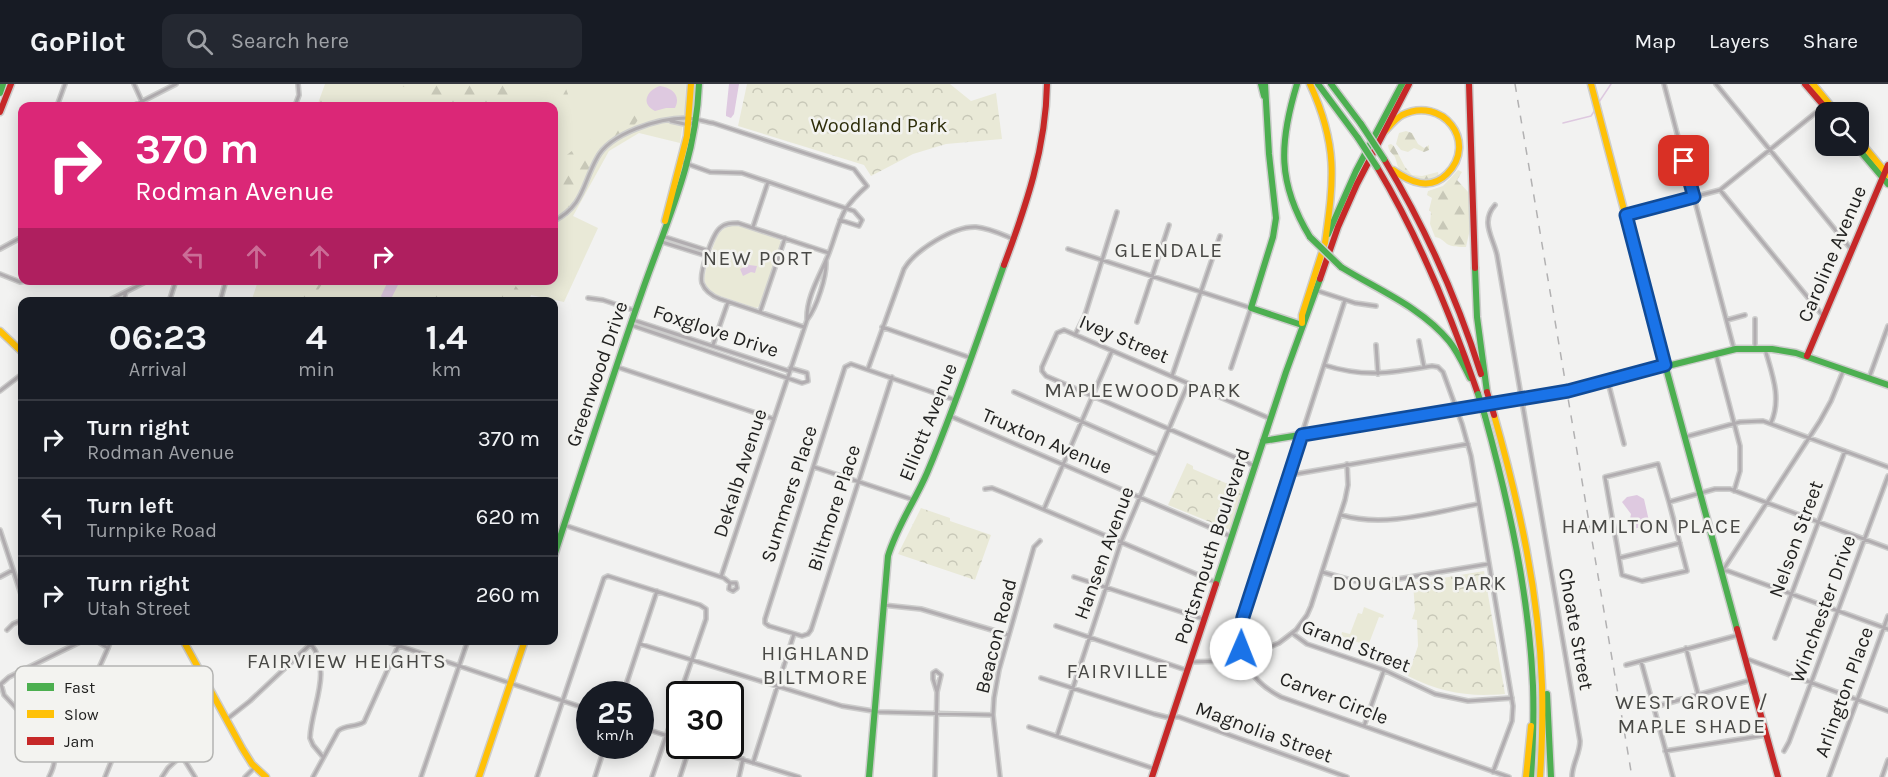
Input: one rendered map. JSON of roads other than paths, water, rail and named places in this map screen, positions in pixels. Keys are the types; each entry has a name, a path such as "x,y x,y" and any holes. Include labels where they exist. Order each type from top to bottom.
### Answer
{"main road":[{"path":"0,93 3,84"},
{"path":"0,112 10,84"},
{"name":"Greenwood Drive","path":"685,163 691,84"},
{"name":"Greenwood Drive","path":"558,544 685,163 697,121 699,84"},
{"name":"Elliott Avenue","path":"869,777 886,566 891,545 926,475 1013,238 1041,148 1047,114 1047,84"},
{"path":"1263,84 1268,120 1275,227 1251,308 1302,325"},
{"path":"1297,84 1286,125 1283,152 1284,173 1293,207 1310,237 1331,260 1412,307 1432,323 1456,350 1478,394"},
{"path":"1310,84 1327,121 1333,153 1332,200 1325,243"},
{"path":"1318,84 1377,167 1415,233 1458,334 1485,416 1507,498 1529,627 1534,714 1531,777"},
{"path":"1331,84 1384,159 1421,226 1448,282 1487,392 1511,476 1525,540 1546,678 1551,777"},
{"name":"Portsmouth Boulevard","path":"1302,325 1303,312 1325,243 1356,171 1402,84"},
{"name":"Portsmouth Boulevard","path":"1152,777 1302,325 1347,206 1409,84"},
{"path":"1469,84 1477,317 1487,392"},
{"path":"1591,84 1778,777"},
{"path":"1805,84 1824,102"},
{"path":"1813,84 1825,102"},
{"path":"1385,131 1404,114 1417,110 1430,110 1447,118 1459,140 1460,152 1455,167 1448,175 1436,182 1412,183 1389,167"},
{"path":"1869,152 1886,172 1888,184"},
{"path":"1868,156 1886,172"},
{"name":"Caroline Avenue","path":"1808,356 1851,249 1886,172"},
{"path":"0,331 18,348"},
{"path":"1263,441 1568,391 1734,349 1765,348 1808,356 1888,386"},
{"path":"1540,638 1543,698 1540,777"},
{"path":"186,645 197,666"},
{"path":"479,777 523,645"},
{"path":"213,696 255,768 267,777"},
{"path":"1526,777 1534,714"}],"street":[{"path":"58,102 65,84"},
{"path":"134,84 142,102 176,84"},
{"path":"296,102 299,95 298,84"},
{"path":"1664,84 1734,349"},
{"path":"1716,84 1851,249"},
{"path":"1626,215 1720,190 1815,113"},
{"path":"669,120 697,121"},
{"path":"558,219 574,207 597,156 605,147 646,125 660,121 697,121"},
{"name":"Dekalb Avenue","path":"697,121 714,123 854,169 867,186 846,208 821,269 807,311 807,320 721,577"},
{"path":"685,163 714,172 742,173 856,212 862,222 858,226 840,220"},
{"path":"753,227 768,182"},
{"path":"1720,190 1823,316"},
{"name":"Choate Street","path":"1495,205 1490,211 1487,225 1497,255 1580,741 1572,777"},
{"path":"1075,335 1085,315 1117,212"},
{"path":"804,327 713,296 704,287 701,279 707,256 715,233 723,225 738,223 829,253"},
{"path":"1137,322 1169,225"},
{"path":"868,369 904,269 910,259 919,251 951,233 970,227 986,229 1013,238"},
{"path":"1172,376 1220,236"},
{"path":"661,238 709,251"},
{"path":"661,238 707,256"},
{"path":"760,312 785,238"},
{"path":"0,249 18,239"},
{"path":"1068,249 1251,308 1231,368"},
{"path":"0,274 18,281"},
{"path":"115,297 139,285"},
{"path":"1315,290 1345,300 1376,306"},
{"path":"124,297 126,291"},
{"path":"588,298 603,300 636,311"},
{"name":"Carver Circle","path":"1345,300 1243,617 1240,641 1243,655 1254,677 1272,692 1509,777"},
{"path":"711,352 728,302"},
{"path":"1727,320 1745,315"},
{"path":"1755,319 1755,348"},
{"name":"Foxglove Drive","path":"632,322 790,369"},
{"name":"Foxglove Drive","path":"632,322 711,352 787,377"},
{"path":"1869,378 1888,326"},
{"path":"882,327 970,358"},
{"name":"Ivey Street","path":"1093,396 1046,376 1042,371 1057,333 1064,330 1271,419"},
{"path":"1419,341 1424,367"},
{"path":"1376,345 1378,374"},
{"path":"1765,348 1777,396 1776,408 1770,423"},
{"path":"1044,509 1112,351"},
{"path":"1715,352 1741,454 1740,471 1734,491"},
{"name":"Summers Place","path":"795,634 769,626 765,623 765,619 845,367 851,364 868,369 955,400"},
{"path":"1324,365 1348,372 1378,374 1435,366 1443,372 1468,444 1512,698 1512,721 1493,772"},
{"path":"617,367 774,419"},
{"path":"787,377 802,383 808,380 807,373 790,369"},
{"path":"1722,571 1809,438 1831,401 1844,369"},
{"path":"0,391 18,377"},
{"name":"Biltmore Place","path":"795,634 805,635 811,630 892,377"},
{"path":"1607,381 1624,444"},
{"name":"Hansen Avenue","path":"1057,736 1121,542 1189,384"},
{"path":"1014,392 1158,454"},
{"path":"1093,396 1255,466"},
{"name":"Truxton Avenue","path":"949,416 1232,537"},
{"path":"1685,437 1734,424 1755,421 1770,423 1888,467"},
{"path":"1289,475 1468,444"},
{"name":"Nelson Street","path":"1775,638 1845,451"},
{"path":"1292,633 1307,615 1341,515 1348,485 1347,464"},
{"path":"1658,464 1680,543 1687,571 1642,581 1622,575 1605,477 1658,464"},
{"path":"814,466 914,500"},
{"name":"Winchester Drive","path":"1784,751 1888,476"},
{"path":"985,489 992,488 1044,509 1217,583"},
{"path":"1669,502 1720,488 1734,491 1888,548"},
{"path":"1341,515 1363,520 1383,521 1478,504"},
{"path":"564,525 721,577 730,583"},
{"path":"0,530 18,585"},
{"name":"Beacon Road","path":"1000,777 993,715 996,684 1034,547 1040,541"},
{"path":"1619,558 1680,543"},
{"path":"1322,572 1354,581 1374,583 1488,564"},
{"path":"0,577 13,570"},
{"path":"1722,571 1728,571 1886,629"},
{"path":"537,777 604,579 608,576 700,605 706,609 706,619 685,681"},
{"path":"1074,578 1205,620"},
{"path":"627,681 657,591"},
{"path":"883,604 921,609 1010,635"},
{"name":"Arlington Place","path":"1829,777 1886,629 1888,616"},
{"path":"7,630 18,622"},
{"path":"1056,626 1188,670"},
{"name":"Grand Street","path":"1191,662 1214,662 1243,655 1273,646 1292,633 1307,644 1384,670 1422,689 1447,697 1468,701 1512,698"},
{"path":"753,763 795,634"},
{"path":"1626,665 1739,634"},
{"path":"640,644 834,704 875,712 993,715"},
{"path":"31,666 74,645"},
{"path":"103,645 108,648"},
{"path":"100,666 109,645"},
{"path":"226,720 250,701 310,645"},
{"path":"314,645 321,678 310,738 313,746 323,757"},
{"path":"422,777 466,645"},
{"path":"312,777 341,728 364,722 398,646 576,706"},
{"path":"1686,648 1698,694"},
{"path":"1745,658 1888,711"},
{"path":"1641,661 1673,777"},
{"path":"1364,726 1384,670"},
{"path":"935,777 936,692 933,673 936,671 941,675 936,692"},
{"path":"15,674 1,684 4,695 15,707"},
{"name":"Magnolia Street","path":"1041,678 1154,714 1179,717 1347,777"},
{"path":"1654,707 1751,680"},
{"path":"1029,728 1155,769"},
{"path":"652,777 666,736 654,732"},
{"path":"1665,751 1766,735"},
{"path":"595,777 601,759"},
{"path":"680,777 686,759"},
{"path":"739,777 743,759 800,777"},
{"path":"1882,777 1888,760"},
{"path":"50,777 54,762"},
{"path":"105,777 111,762"},
{"path":"162,777 174,762"},
{"path":"185,762 195,777"},
{"path":"245,777 255,768"},
{"path":"773,777 774,769"},
{"path":"1324,777 1326,770"}],"waterway":[{"path":"1599,102 1611,84"},
{"path":"1563,123 1591,116 1595,110"}],"railway":[{"path":"1515,84 1632,777"}],"district":[{"name":"GLENDALE","path":"1169,250"},
{"name":"NEW PORT","path":"758,258"},
{"name":"MAPLEWOOD PARK","path":"1143,390"},
{"name":"HAMILTON PLACE","path":"1652,526"},
{"name":"DOUGLASS PARK","path":"1420,583"},
{"name":"FAIRVIEW HEIGHTS","path":"347,661"},
{"name":"HIGHLAND BILTMORE","path":"816,665"},
{"name":"FAIRVILLE","path":"1118,671"},
{"name":"WEST GROVE / MAPLE SHADE","path":"1692,714"}],"park label":[{"name":"Woodland Park","path":"879,125"}]}
